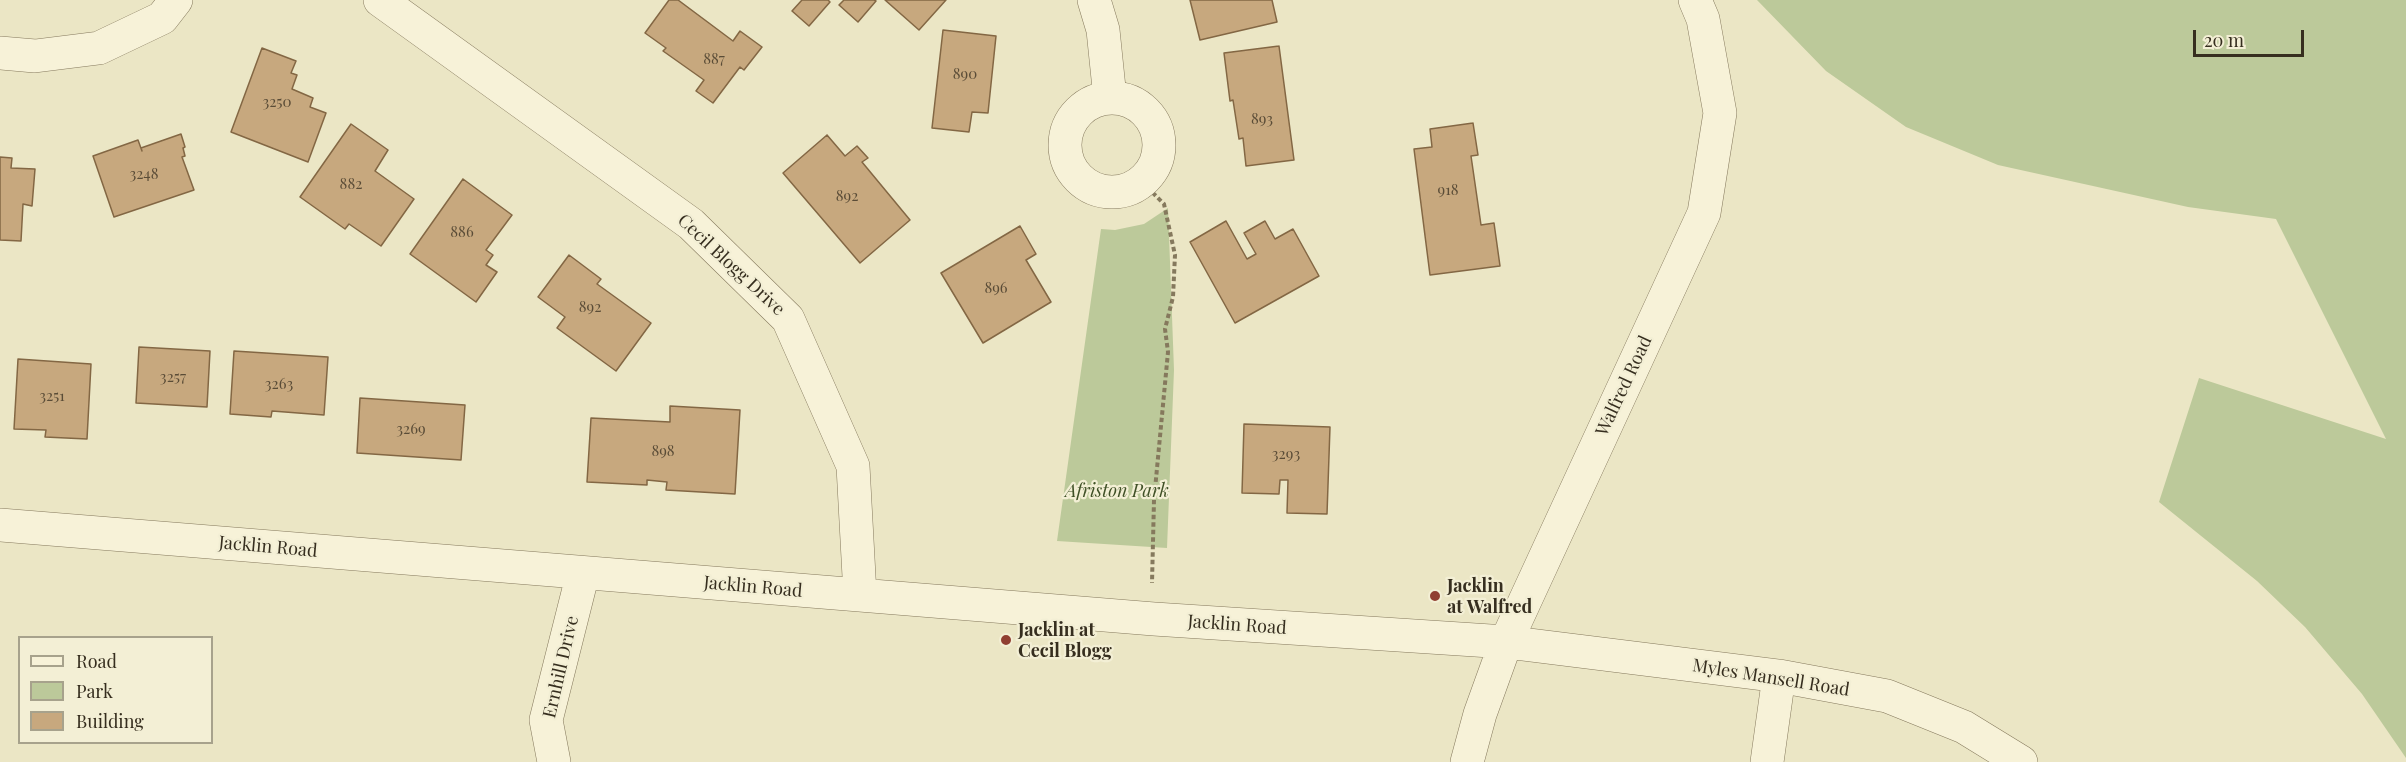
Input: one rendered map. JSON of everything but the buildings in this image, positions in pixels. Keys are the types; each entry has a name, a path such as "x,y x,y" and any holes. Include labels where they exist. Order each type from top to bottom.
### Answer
{"street":[{"path":"0,53 35,56 99,48 162,18 176,0"},
{"name":"Cecil Blogg Drive","path":"380,0 691,224 788,319 853,466 860,595"},
{"path":"1094,0 1103,30 1110,98"},
{"name":"Walfred Road","path":"1467,762 1480,714 1506,642 1704,213 1720,113 1703,19 1695,0"},
{"path":"1110,98 1129,100 1146,111 1157,128 1160,147 1155,166 1142,182 1125,191 1105,191 1087,185 1073,171 1066,152 1067,133 1076,115 1091,102 1110,98"},
{"name":"Jacklin Road","path":"0,525 1154,620 1506,642"},
{"name":"Ernhill Drive","path":"554,762 546,720 583,573"},
{"name":"Myles Mansell Road","path":"1506,642 1779,676 1887,696 1964,727 2022,762"},
{"path":"1767,762 1779,676"}],"path":[{"path":"1142,182 1164,204 1174,255 1173,297 1165,329 1168,352 1151,554 1154,620"}],"green space":[{"path":"1757,0 2406,0 2406,758 2362,694 2305,627 2257,581 2159,502 2199,378 2386,439 2276,219 2188,207 1998,165 1906,127 1826,71"},
{"name":"Afriston Park","path":"1168,208 1174,370 1167,548 1057,541 1101,229 1115,230 1144,224"}],"place":[{"name":"Jacklin at Walfred","path":"1435,596"},
{"name":"Jacklin at Cecil Blogg","path":"1006,640"}]}
